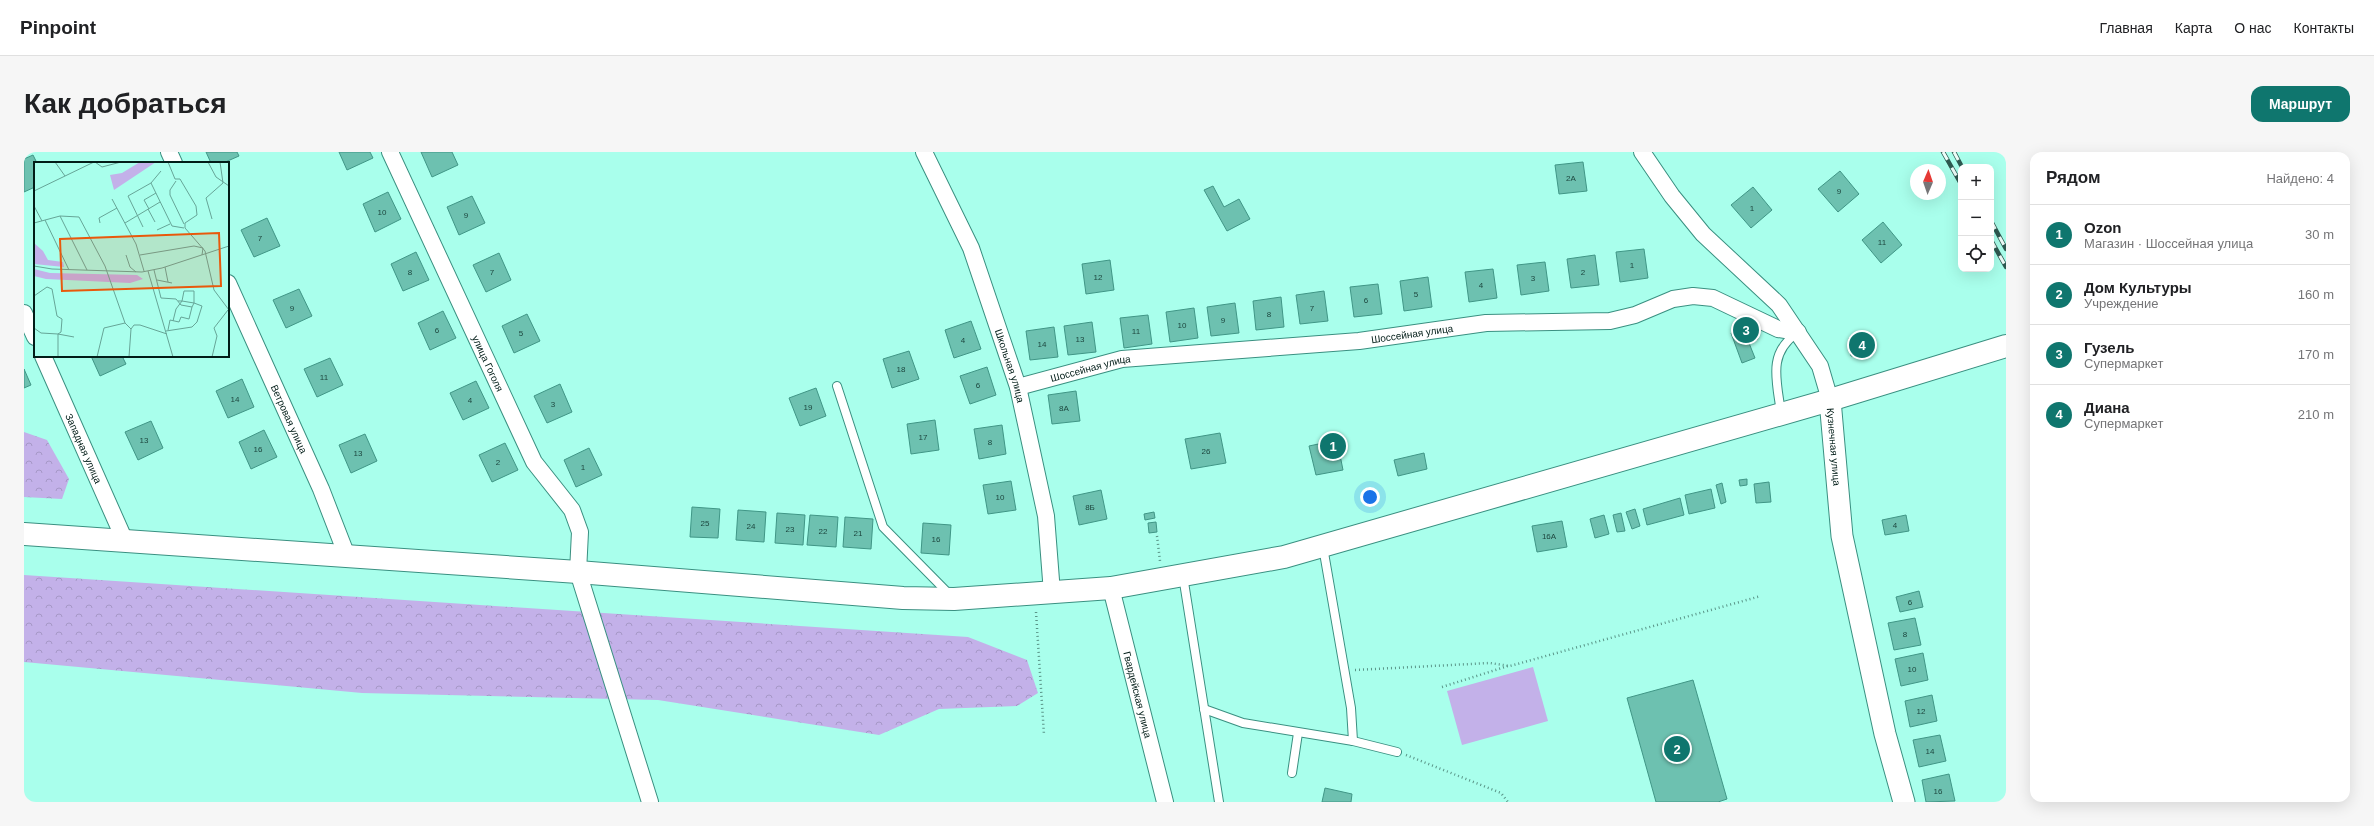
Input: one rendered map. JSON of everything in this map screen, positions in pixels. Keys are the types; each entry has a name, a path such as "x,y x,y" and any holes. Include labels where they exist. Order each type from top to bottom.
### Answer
{"main road":[{"path":"24,534 578,572 902,598 954,599 1111,588 1284,557 1830,400 2006,346"}],"street":[{"path":"168,152 173,162"},
{"name":"улица Гоголя","path":"390,152 534,462 572,510 580,532 578,572"},
{"name":"Школьная улица","path":"924,152 971,248 1018,387 1046,516 1043,593"},
{"name":"Кузнечная улица","path":"1642,152 1672,196 1703,234 1779,305 1820,366 1830,400 1842,536 1885,734 1904,802"},
{"name":"Ветровая улица","path":"229,286 321,489 347,556"},
{"name":"Шоссейная улица","path":"1018,387 1122,359 1359,341 1486,323 1610,321 1635,315 1673,299 1693,296 1713,298 1778,329 1798,332"},
{"path":"24,313 34,336"},
{"name":"Западная улица","path":"43,357 125,541"},
{"path":"578,572 650,802"},
{"name":"Гвардейская улица","path":"1111,588 1166,802"}],"lane":[{"path":"1781,414 1776,370 1779,352 1785,342 1798,332"},
{"path":"837,386 883,527 954,599"},
{"path":"1323,546 1351,708 1354,741"},
{"path":"1183,576 1219,802"},
{"path":"1204,709 1243,723 1354,741 1397,752"},
{"path":"1292,773 1298,733"}],"path":[{"path":"1157,536 1161,580"},
{"path":"1043,593 1044,735"},
{"path":"1442,687 1510,666 1761,596"},
{"path":"1344,671 1490,663 1510,666"},
{"path":"1397,752 1501,792 1508,802"}],"green space":[{"path":"24,432 47,440 69,479 62,499 24,497"},
{"path":"24,575 968,637 1027,660 1038,693 1017,706 939,709 879,735 658,700 362,693 24,662"},
{"path":"1533,667 1548,721 1462,745 1447,691"}],"building":[{"path":"206,152 237,152 239,156 225,162 211,162"},
{"path":"339,152 370,152 373,158 347,170"},
{"path":"421,152 452,152 458,165 432,177"},
{"path":"33,155 36,162 34,162 34,187 24,192 24,159"},
{"path":"1583,162 1587,191 1559,194 1555,165"},
{"path":"1840,171 1859,194 1838,212 1818,189"},
{"path":"1213,186 1224,207 1239,199 1250,219 1227,231 1204,190"},
{"path":"1753,187 1772,210 1751,228 1731,205"},
{"path":"388,192 401,219 375,232 363,204"},
{"path":"472,196 485,223 459,235 447,207"},
{"path":"267,218 280,246 254,257 241,230"},
{"path":"1883,222 1902,245 1881,263 1862,240"},
{"path":"1644,249 1648,278 1620,282 1616,252"},
{"path":"416,252 429,280 403,291 391,264"},
{"path":"499,253 511,280 486,292 473,265"},
{"path":"1595,255 1599,285 1571,288 1567,259"},
{"path":"1110,260 1114,290 1086,294 1082,264"},
{"path":"1545,262 1549,291 1521,295 1517,265"},
{"path":"1493,269 1497,298 1469,302 1465,272"},
{"path":"1428,277 1432,307 1404,311 1400,281"},
{"path":"1378,284 1382,314 1354,317 1350,287"},
{"path":"299,289 312,316 286,328 273,300"},
{"path":"1324,291 1328,321 1300,324 1296,295"},
{"path":"1281,297 1284,327 1256,330 1253,301"},
{"path":"1235,303 1239,333 1211,336 1207,307"},
{"path":"1194,308 1198,338 1170,342 1166,312"},
{"path":"443,311 456,338 430,350 418,323"},
{"path":"527,314 540,341 514,353 502,326"},
{"path":"1148,315 1152,344 1124,348 1120,318"},
{"path":"971,321 981,349 954,358 945,330"},
{"path":"1092,322 1096,352 1068,355 1064,326"},
{"path":"1754,326 1758,339 1749,343 1755,358 1742,363 1731,333"},
{"path":"1054,327 1058,357 1030,360 1026,331"},
{"path":"1868,336 1870,354 1851,356 1849,338"},
{"path":"909,351 919,379 892,388 883,359"},
{"path":"91,357 122,357 126,364 100,376"},
{"path":"330,358 343,385 317,397 304,369"},
{"path":"987,367 996,395 970,404 960,376"},
{"path":"24,369 31,385 24,388"},
{"path":"242,379 254,407 228,418 216,391"},
{"path":"476,381 489,408 463,420 450,393"},
{"path":"560,384 572,412 547,423 534,396"},
{"path":"816,388 826,416 800,426 789,398"},
{"path":"1076,391 1080,421 1052,424 1048,395"},
{"path":"935,420 939,450 911,454 907,424"},
{"path":"151,421 163,448 138,460 125,432"},
{"path":"1002,425 1006,454 979,459 974,429"},
{"path":"264,430 277,457 251,469 239,442"},
{"path":"1220,433 1226,463 1191,469 1185,439"},
{"path":"365,434 377,461 351,473 339,445"},
{"path":"1337,440 1343,470 1316,475 1309,446"},
{"path":"505,443 518,470 492,482 479,455"},
{"path":"589,448 602,475 576,487 564,460"},
{"path":"1424,453 1427,469 1398,476 1394,460"},
{"path":"1747,479 1747,485 1740,486 1739,480"},
{"path":"1011,481 1016,510 988,514 983,485"},
{"path":"1769,482 1771,502 1756,503 1754,484"},
{"path":"1722,483 1726,502 1721,504 1716,485"},
{"path":"1711,489 1715,508 1689,514 1685,495"},
{"path":"1101,490 1107,519 1079,525 1073,496"},
{"path":"1680,498 1684,515 1647,525 1643,509"},
{"path":"692,507 720,509 718,538 690,537"},
{"path":"1635,509 1640,526 1632,529 1626,512"},
{"path":"738,510 766,512 764,542 736,540"},
{"path":"1154,512 1155,518 1145,520 1144,514"},
{"path":"777,513 805,515 803,545 775,543"},
{"path":"1621,513 1625,531 1617,532 1613,515"},
{"path":"810,515 838,517 836,547 807,545"},
{"path":"1604,515 1609,534 1595,538 1590,519"},
{"path":"1906,515 1909,531 1885,535 1882,520"},
{"path":"845,517 873,519 871,549 843,547"},
{"path":"1562,521 1567,547 1537,552 1532,526"},
{"path":"1156,522 1157,532 1149,533 1148,523"},
{"path":"923,523 951,525 949,555 921,553"},
{"path":"1919,591 1923,607 1900,612 1896,597"},
{"path":"1915,618 1921,645 1894,650 1888,623"},
{"path":"1923,653 1928,680 1901,686 1895,659"},
{"path":"1693,680 1727,799 1718,802 1656,802 1627,698"},
{"path":"1932,695 1937,721 1910,727 1905,701"},
{"path":"1940,735 1946,761 1919,767 1913,740"},
{"path":"1949,774 1955,801 1926,802 1922,780"},
{"path":"1325,788 1352,794 1351,802 1322,802"}],"railway":[{"path":"1943,152 1958,179"},
{"path":"1954,152 1960,164"},
{"path":"1994,227 2006,249"},
{"path":"1994,245 2006,267"}],"place":[{"name":"Гузель","path":"1746,330"},
{"name":"Диана","path":"1862,345"},
{"name":"Ozon","path":"1333,446"},
{"name":"Дом Культуры","path":"1677,749"}]}
